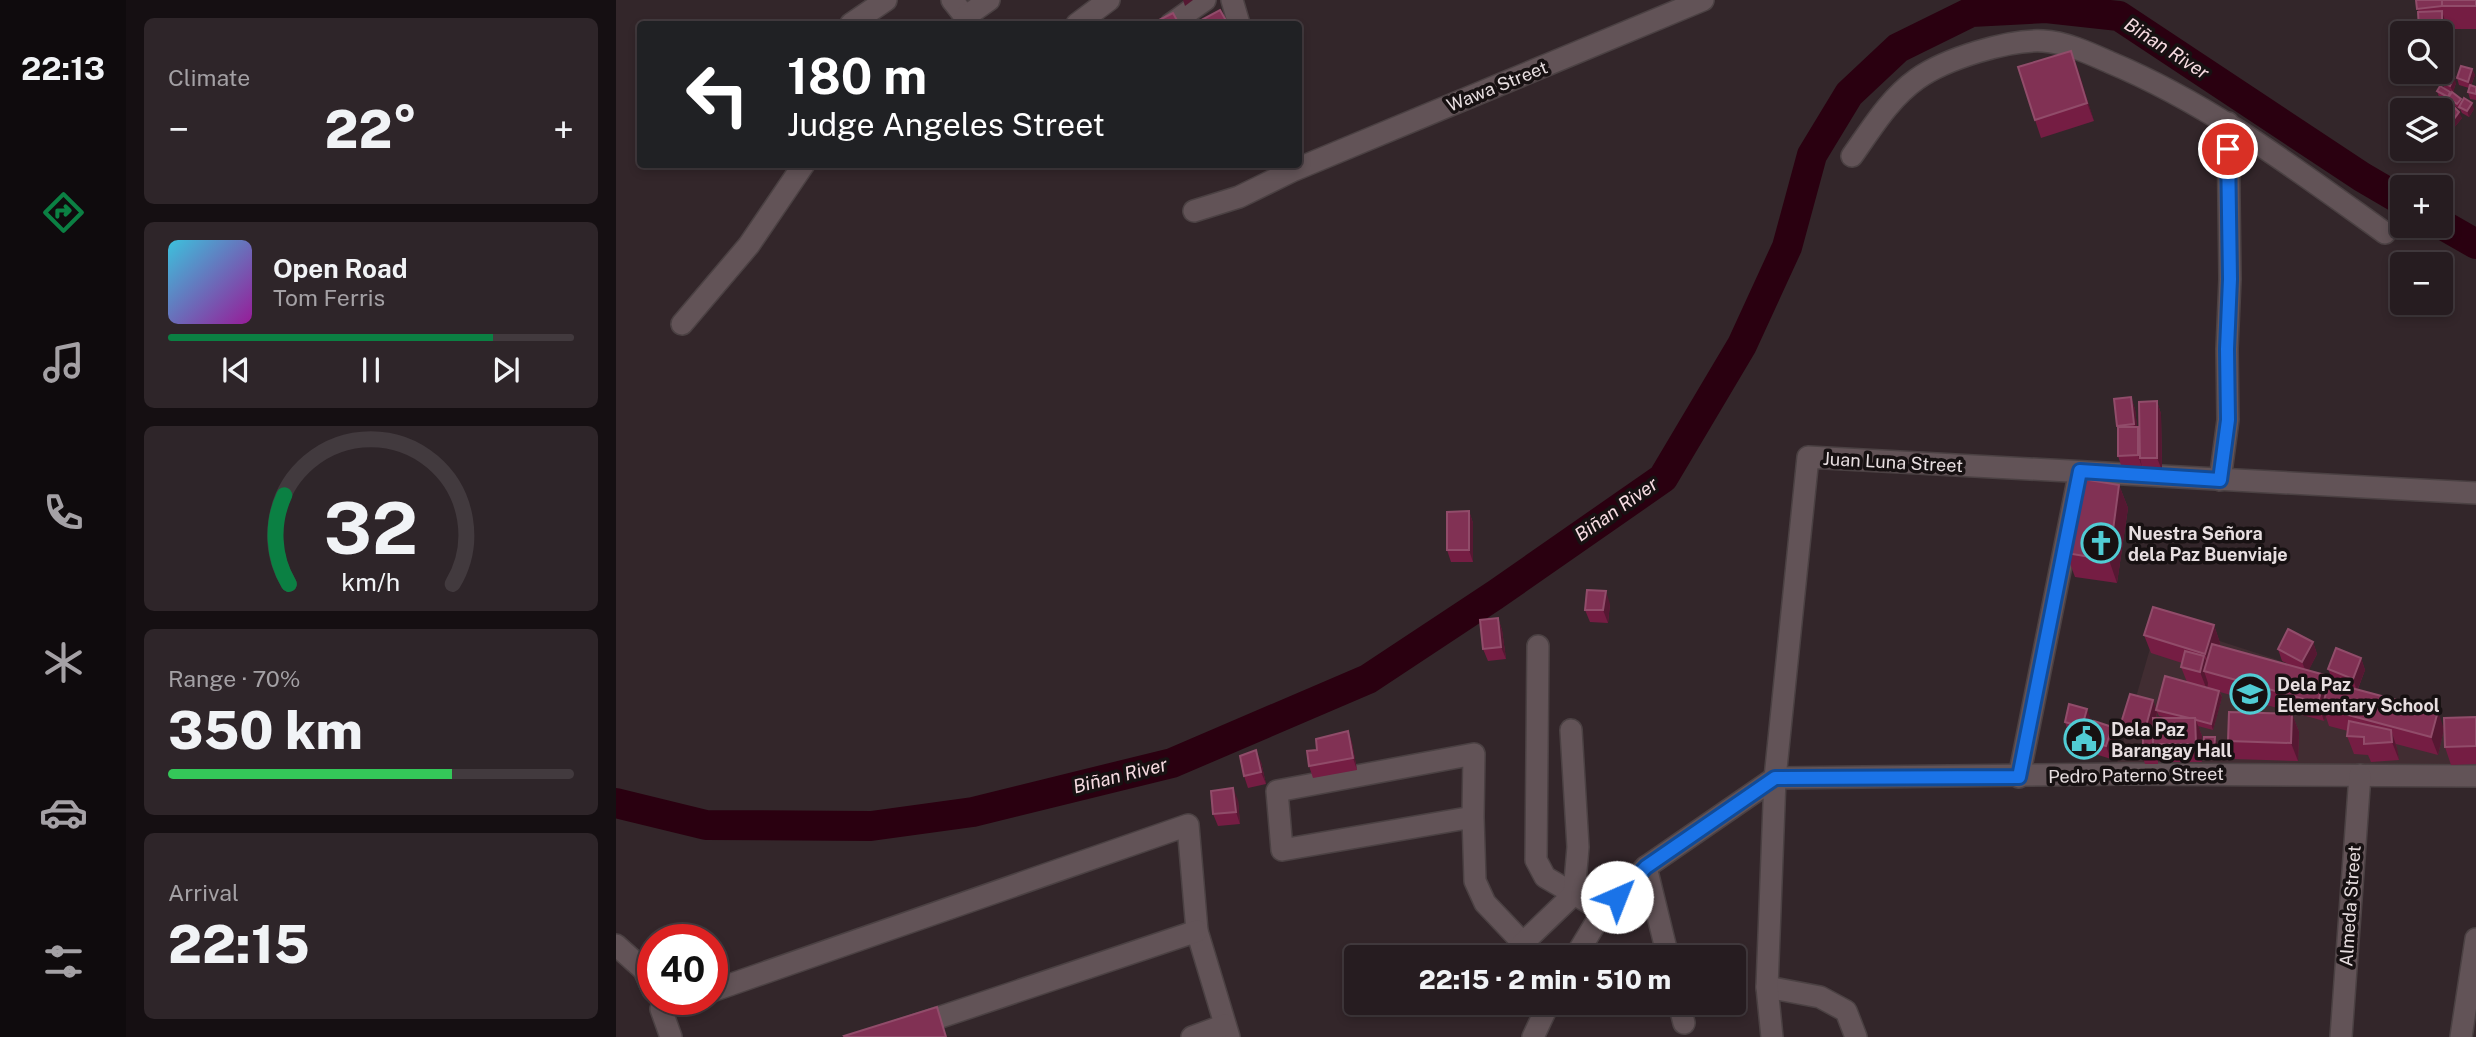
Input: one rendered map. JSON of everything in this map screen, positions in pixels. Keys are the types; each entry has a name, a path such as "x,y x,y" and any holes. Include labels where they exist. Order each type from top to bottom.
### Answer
{"street":[{"path":"859,12 886,0"},
{"path":"963,14 989,0"},
{"path":"1081,21 1109,0"},
{"path":"1175,21 1205,0"},
{"path":"1232,0 1238,21"},
{"name":"Wawa Street","path":"1302,163 1703,0"},
{"path":"1852,156 1887,106 1918,79 1936,68 2005,44 2044,41 2087,52 2128,69 2228,123 2385,233"},
{"path":"2220,480 2228,420 2228,123"},
{"path":"682,324 749,245 801,168"},
{"name":"Wawa Street","path":"1194,211 1239,197 1290,168"},
{"name":"Juan Luna Street","path":"1769,1036 1767,987 1775,778 1808,457 2476,493"},
{"path":"2019,777 2080,471"},
{"path":"1538,646 1536,860 1545,877 1603,911"},
{"path":"1523,945 1574,894 1578,846 1571,730"},
{"path":"1473,817 1282,850 1277,790 1474,754 1475,881 1485,903 1514,945"},
{"name":"Pedro Paterno Street","path":"1775,778 2125,774 2476,776"},
{"name":"Almeda Street","path":"2341,1037 2360,775"},
{"path":"1582,945 1603,911 1646,867 1775,778"},
{"path":"728,985 1188,825 1197,931 1227,1031 1192,1037"},
{"path":"1646,867 1665,945"},
{"path":"881,1037 1197,931"},
{"path":"2461,1037 2476,939"},
{"path":"616,945 637,964"},
{"path":"1767,987 1820,998 1846,1011 1856,1037"},
{"path":"663,1015 671,1037"},
{"path":"1533,1037 1543,1015"}],"shaded area":[{"name":"Dela Paz Elementary School","path":"2158,621 2275,659 2453,730 2476,730 2476,766 2117,763"}],"building":[{"path":"2416,0 2442,0 2443,6 2417,9"},
{"path":"2442,0 2476,0 2476,6 2442,6"},
{"path":"1220,10 1226,21 1200,21"},
{"path":"2442,11 2442,21 2419,21 2418,12"},
{"path":"1173,13 1177,21 1157,21"},
{"path":"2071,51 2087,103 2035,120 2018,67"},
{"path":"2461,66 2472,69 2468,82 2457,78"},
{"path":"2470,85 2476,87 2476,94 2468,92"},
{"path":"2440,86 2450,92 2448,97 2437,91"},
{"path":"2452,92 2461,99 2457,104 2453,98 2448,98"},
{"path":"2464,98 2472,103 2467,111 2459,107"},
{"path":"2455,108 2459,112 2453,120"},
{"path":"2131,397 2134,424 2117,426 2114,399"},
{"path":"2157,401 2157,458 2140,458 2139,402"},
{"path":"2118,427 2138,427 2138,455 2118,456"},
{"path":"2077,478 2119,485 2109,560 2066,553"},
{"path":"1469,511 1469,550 1447,550 1447,512"},
{"path":"1587,590 1606,591 1603,610 1585,610"},
{"path":"2153,607 2214,625 2205,654 2144,635"},
{"path":"1498,618 1501,647 1483,649 1480,620"},
{"path":"2288,629 2313,642 2302,662 2278,649"},
{"path":"2212,644 2325,675 2318,703 2204,671"},
{"path":"2336,648 2361,658 2353,679 2328,669"},
{"path":"2185,651 2204,656 2200,672 2181,667"},
{"path":"2165,676 2219,691 2211,724 2156,710"},
{"path":"2329,682 2438,711 2431,737 2322,708"},
{"path":"2130,694 2153,700 2145,730 2121,723"},
{"path":"2069,704 2087,709 2082,727 2065,722"},
{"path":"2229,712 2292,714 2291,743 2228,741"},
{"path":"2476,717 2476,746 2445,747 2444,718"},
{"path":"2153,718 2195,718 2196,744 2153,744"},
{"path":"2094,721 2112,727 2106,746 2088,741"},
{"path":"2349,721 2391,730 2392,742 2364,744 2364,737 2347,736"},
{"path":"1348,731 1353,758 1309,766 1307,751 1317,750 1316,739"},
{"path":"2143,737 2153,737 2156,758 2143,758"},
{"path":"2204,737 2215,737 2214,753 2203,753"},
{"path":"1256,750 1261,772 1244,776 1240,756"},
{"path":"1233,788 1236,812 1213,814 1211,791"},
{"path":"937,1007 946,1037 844,1036"}],"waterway":[{"name":"Biñan River","path":"616,803 706,825 871,826 973,812 1172,763 1368,679 1663,478 1742,345 1787,247 1812,155 1849,94 1898,48 1971,12 2046,8 2119,16 2390,193"},
{"name":"Biñan River","path":"2453,231 2476,244"}],"place":[{"name":"Nuestra Señora dela Paz Buenviaje","path":"2101,543"},
{"name":"Dela Paz Elementary School","path":"2250,694"},
{"name":"Dela Paz Barangay Hall","path":"2084,739"}],"route":[{"path":"1617,897 1646,867 1775,778 2019,777 2080,471 2220,480 2228,420 2228,149"}]}
